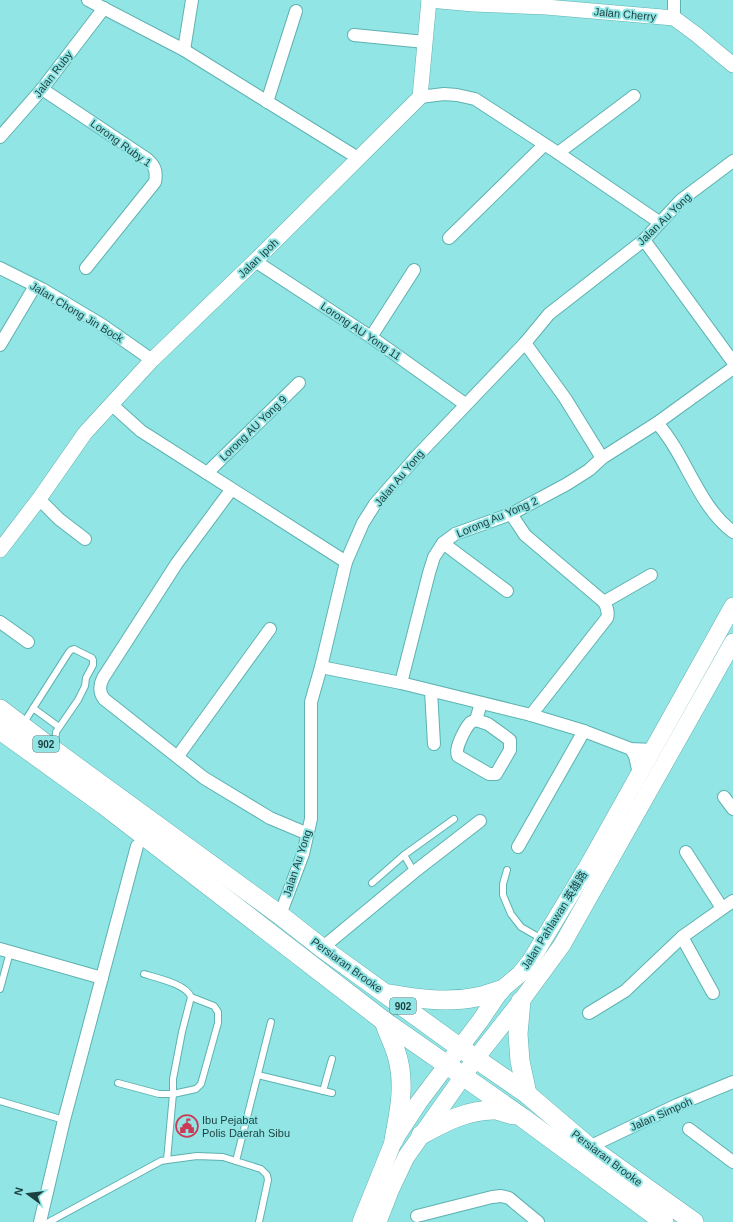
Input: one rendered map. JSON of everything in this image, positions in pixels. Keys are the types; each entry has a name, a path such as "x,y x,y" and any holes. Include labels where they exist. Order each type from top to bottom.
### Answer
{"main road":[{"name":"Jalan Pahlawan 英雄路","path":"361,1222 394,1140 419,1102 480,1021 501,990 520,974 544,939 589,864 733,606"},
{"name":"Jalan Pahlawan 英雄路","path":"378,1222 390,1191 406,1157 462,1075 521,1001 562,945 733,642"},
{"name":"Persiaran Brooke","path":"0,709 55,751 87,784"},
{"name":"Persiaran Brooke","path":"0,730 87,784 280,915 322,948 527,1094 589,1146 694,1222"},
{"name":"Persiaran Brooke","path":"107,798 384,1021 523,1118 664,1222"},
{"path":"386,994 427,1000 453,1001 478,997 501,990"},
{"path":"521,1001 518,1034 520,1061 527,1094"},
{"path":"384,1021 398,1059 402,1085 394,1140"},
{"path":"421,1135 447,1121 483,1111 497,1110 523,1118"}],"street":[{"path":"88,0 184,50 358,158"},
{"path":"184,50 192,0"},
{"path":"430,0 420,97 450,94 475,99 558,153 659,222"},
{"name":"Jalan Cherry","path":"430,0 474,4 547,3 674,18"},
{"path":"674,0 674,18 733,65"},
{"name":"Jalan Ruby","path":"0,137 42,89 104,8"},
{"path":"267,102 296,11"},
{"path":"354,35 425,42"},
{"name":"Lorong Ruby 1","path":"42,89 146,159 156,169 157,174 155,182 86,268"},
{"path":"558,153 634,96"},
{"name":"Jalan Ipoh","path":"1,547 39,499 85,433 111,404 152,360 255,261 420,97"},
{"path":"449,238 544,145"},
{"name":"Jalan Au Yong","path":"280,915 303,854 311,820 311,702 321,667 346,562 363,523 375,504 417,456 465,404 525,343 549,314 644,240 659,222 681,200 733,162"},
{"path":"644,240 733,362"},
{"name":"Lorong AU Yong 11","path":"255,261 371,337 465,404"},
{"name":"Jalan Chong Jin Bock","path":"0,268 35,286 102,325 152,360"},
{"path":"371,337 414,270"},
{"path":"0,345 35,286"},
{"path":"525,343 565,398 602,458"},
{"name":"Lorong Au Yong 2","path":"401,683 428,573 434,557 443,543 455,534 511,514 568,484 589,470 602,458 657,423 733,368"},
{"name":"Lorong AU Yong 9","path":"207,473 299,383"},
{"path":"111,404 141,431 231,490 346,562"},
{"path":"657,423 678,454 705,500 724,526 733,532"},
{"path":"231,490 177,563 102,678 100,688 101,694 104,699 204,778 264,814 308,834"},
{"path":"39,499 58,519 85,539"},
{"path":"511,514 525,535 604,602 607,608 607,618 531,715"},
{"path":"443,543 508,592"},
{"path":"604,602 651,575"},
{"path":"0,622 28,642"},
{"path":"178,756 270,629"},
{"path":"321,667 401,683 531,715 584,731 631,749 653,750"},
{"path":"432,691 434,744"},
{"path":"476,720 488,724 510,740 510,750 496,774 489,774 458,756 456,753 457,747 470,723 476,720 481,703"},
{"path":"518,848 584,731"},
{"path":"631,749 635,756 639,774"},
{"path":"724,797 733,809"},
{"path":"322,948 414,872 480,821"},
{"path":"40,1222 64,1120 138,846"},
{"path":"686,852 722,908"},
{"path":"589,1014 633,984 682,937 733,901"},
{"path":"682,937 713,993"},
{"path":"5,950 102,978"},
{"name":"Jalan Simpoh","path":"589,1146 677,1105 733,1082"},
{"path":"689,1129 733,1162"},
{"path":"417,1216 492,1197 502,1196 509,1198 538,1222"}],"lane":[{"path":"22,725 71,650 74,649 93,660 93,665 78,700 56,732 55,751"},
{"path":"85,686 100,688"},
{"path":"33,708 59,727"},
{"path":"372,883 404,856 454,819"},
{"path":"404,856 414,872"},
{"path":"507,870 503,884 503,895 511,914 521,927 544,939"},
{"path":"0,990 5,950"},
{"path":"118,1083 159,1094 173,1094 196,1089 201,1084 218,1023 218,1012 214,1006 191,997 189,993 180,986 144,974"},
{"path":"167,1160 175,1064 191,997"},
{"path":"236,1161 271,1022"},
{"path":"323,1091 332,1059"},
{"path":"258,1075 332,1093"},
{"path":"0,1101 64,1120"},
{"path":"50,1222 161,1161 197,1156 223,1157 262,1169 267,1175 268,1180 259,1222"}],"place":[{"name":"Ibu Pejabat Polis Daerah Sibu","path":"187,1126"}]}
